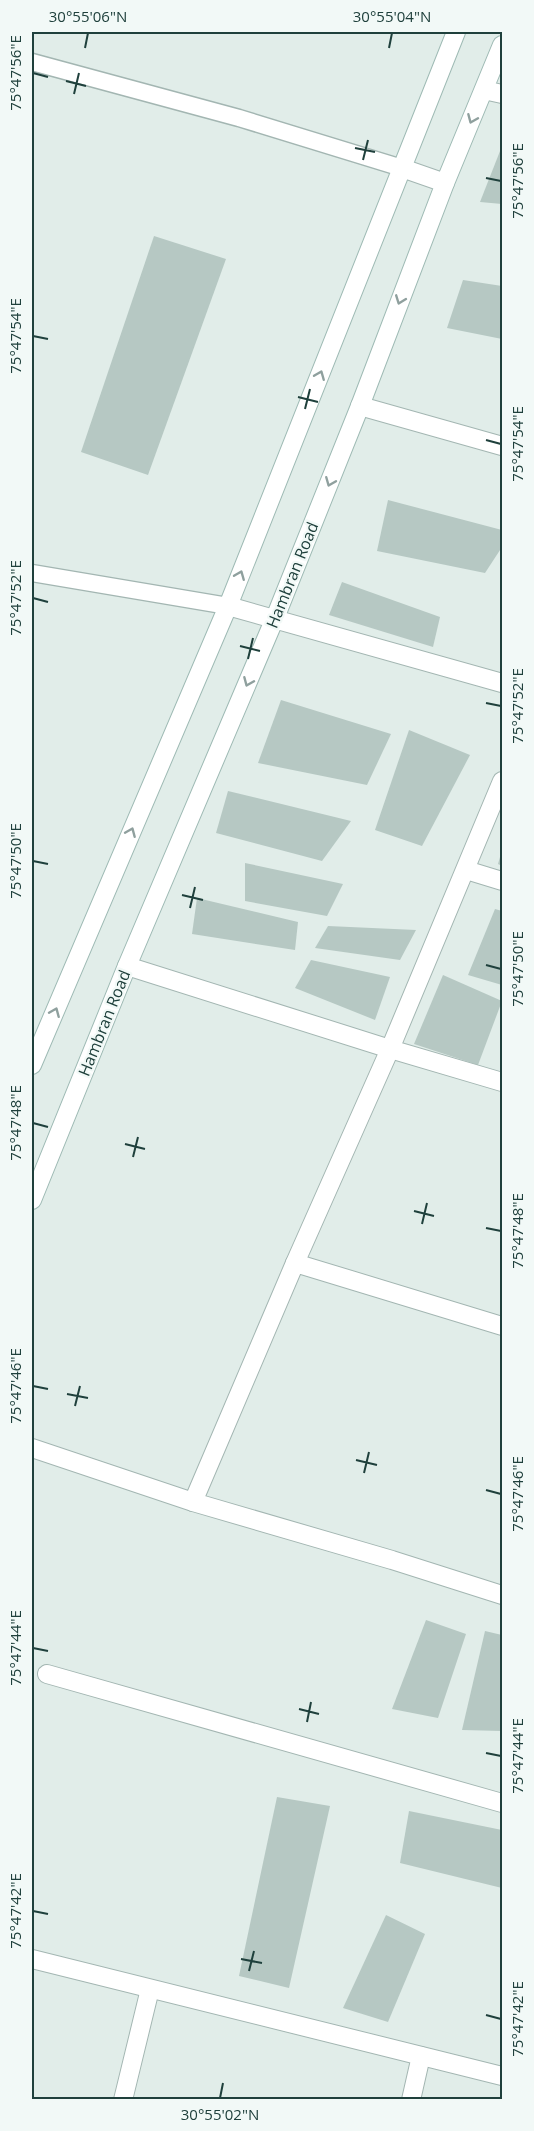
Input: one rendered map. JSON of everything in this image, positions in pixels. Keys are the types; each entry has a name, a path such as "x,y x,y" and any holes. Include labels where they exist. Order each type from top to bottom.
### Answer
{"street":[{"path":"32,1065 228,606 456,32"},
{"name":"Hambran Road","path":"32,1200 127,966 275,618 360,406 445,183 502,45"},
{"path":"484,90 502,94"},
{"path":"402,168 445,183"},
{"path":"360,406 502,446"},
{"path":"228,606 502,683"},
{"path":"193,1502 390,1049 502,781"},
{"path":"466,870 502,881"},
{"path":"127,966 502,1082"},
{"path":"295,1263 502,1326"},
{"path":"32,1448 193,1502 392,1560 502,1595"},
{"path":"47,1674 502,1803"},
{"path":"32,1959 502,2076"},
{"path":"123,2100 150,1989"},
{"path":"411,2100 421,2056"}],"lane":[{"path":"32,62 228,115 402,168"},
{"path":"32,573 228,606"}],"building":[{"path":"502,146 502,204 480,202"},
{"path":"154,236 226,259 148,475 81,452"},
{"path":"463,280 502,286 502,339 447,328"},
{"path":"388,500 502,530 502,547 485,573 377,551"},
{"path":"342,582 440,617 433,647 329,615"},
{"path":"281,700 391,734 367,785 258,763"},
{"path":"409,730 470,755 422,846 375,830"},
{"path":"228,791 351,821 322,861 216,833"},
{"path":"502,850 502,866 498,864"},
{"path":"245,863 343,884 327,916 245,901"},
{"path":"197,898 298,922 295,950 192,934"},
{"path":"495,909 502,911 502,985 468,975"},
{"path":"328,926 416,930 400,960 315,948"},
{"path":"311,960 390,977 375,1020 295,988"},
{"path":"443,975 502,1001 478,1065 414,1044"},
{"path":"426,1620 466,1634 438,1718 392,1709"},
{"path":"485,1631 502,1635 502,1731 462,1730"},
{"path":"277,1797 330,1806 289,1988 239,1976"},
{"path":"409,1811 502,1830 502,1888 400,1863"},
{"path":"386,1915 425,1934 388,2022 343,2008"}]}
